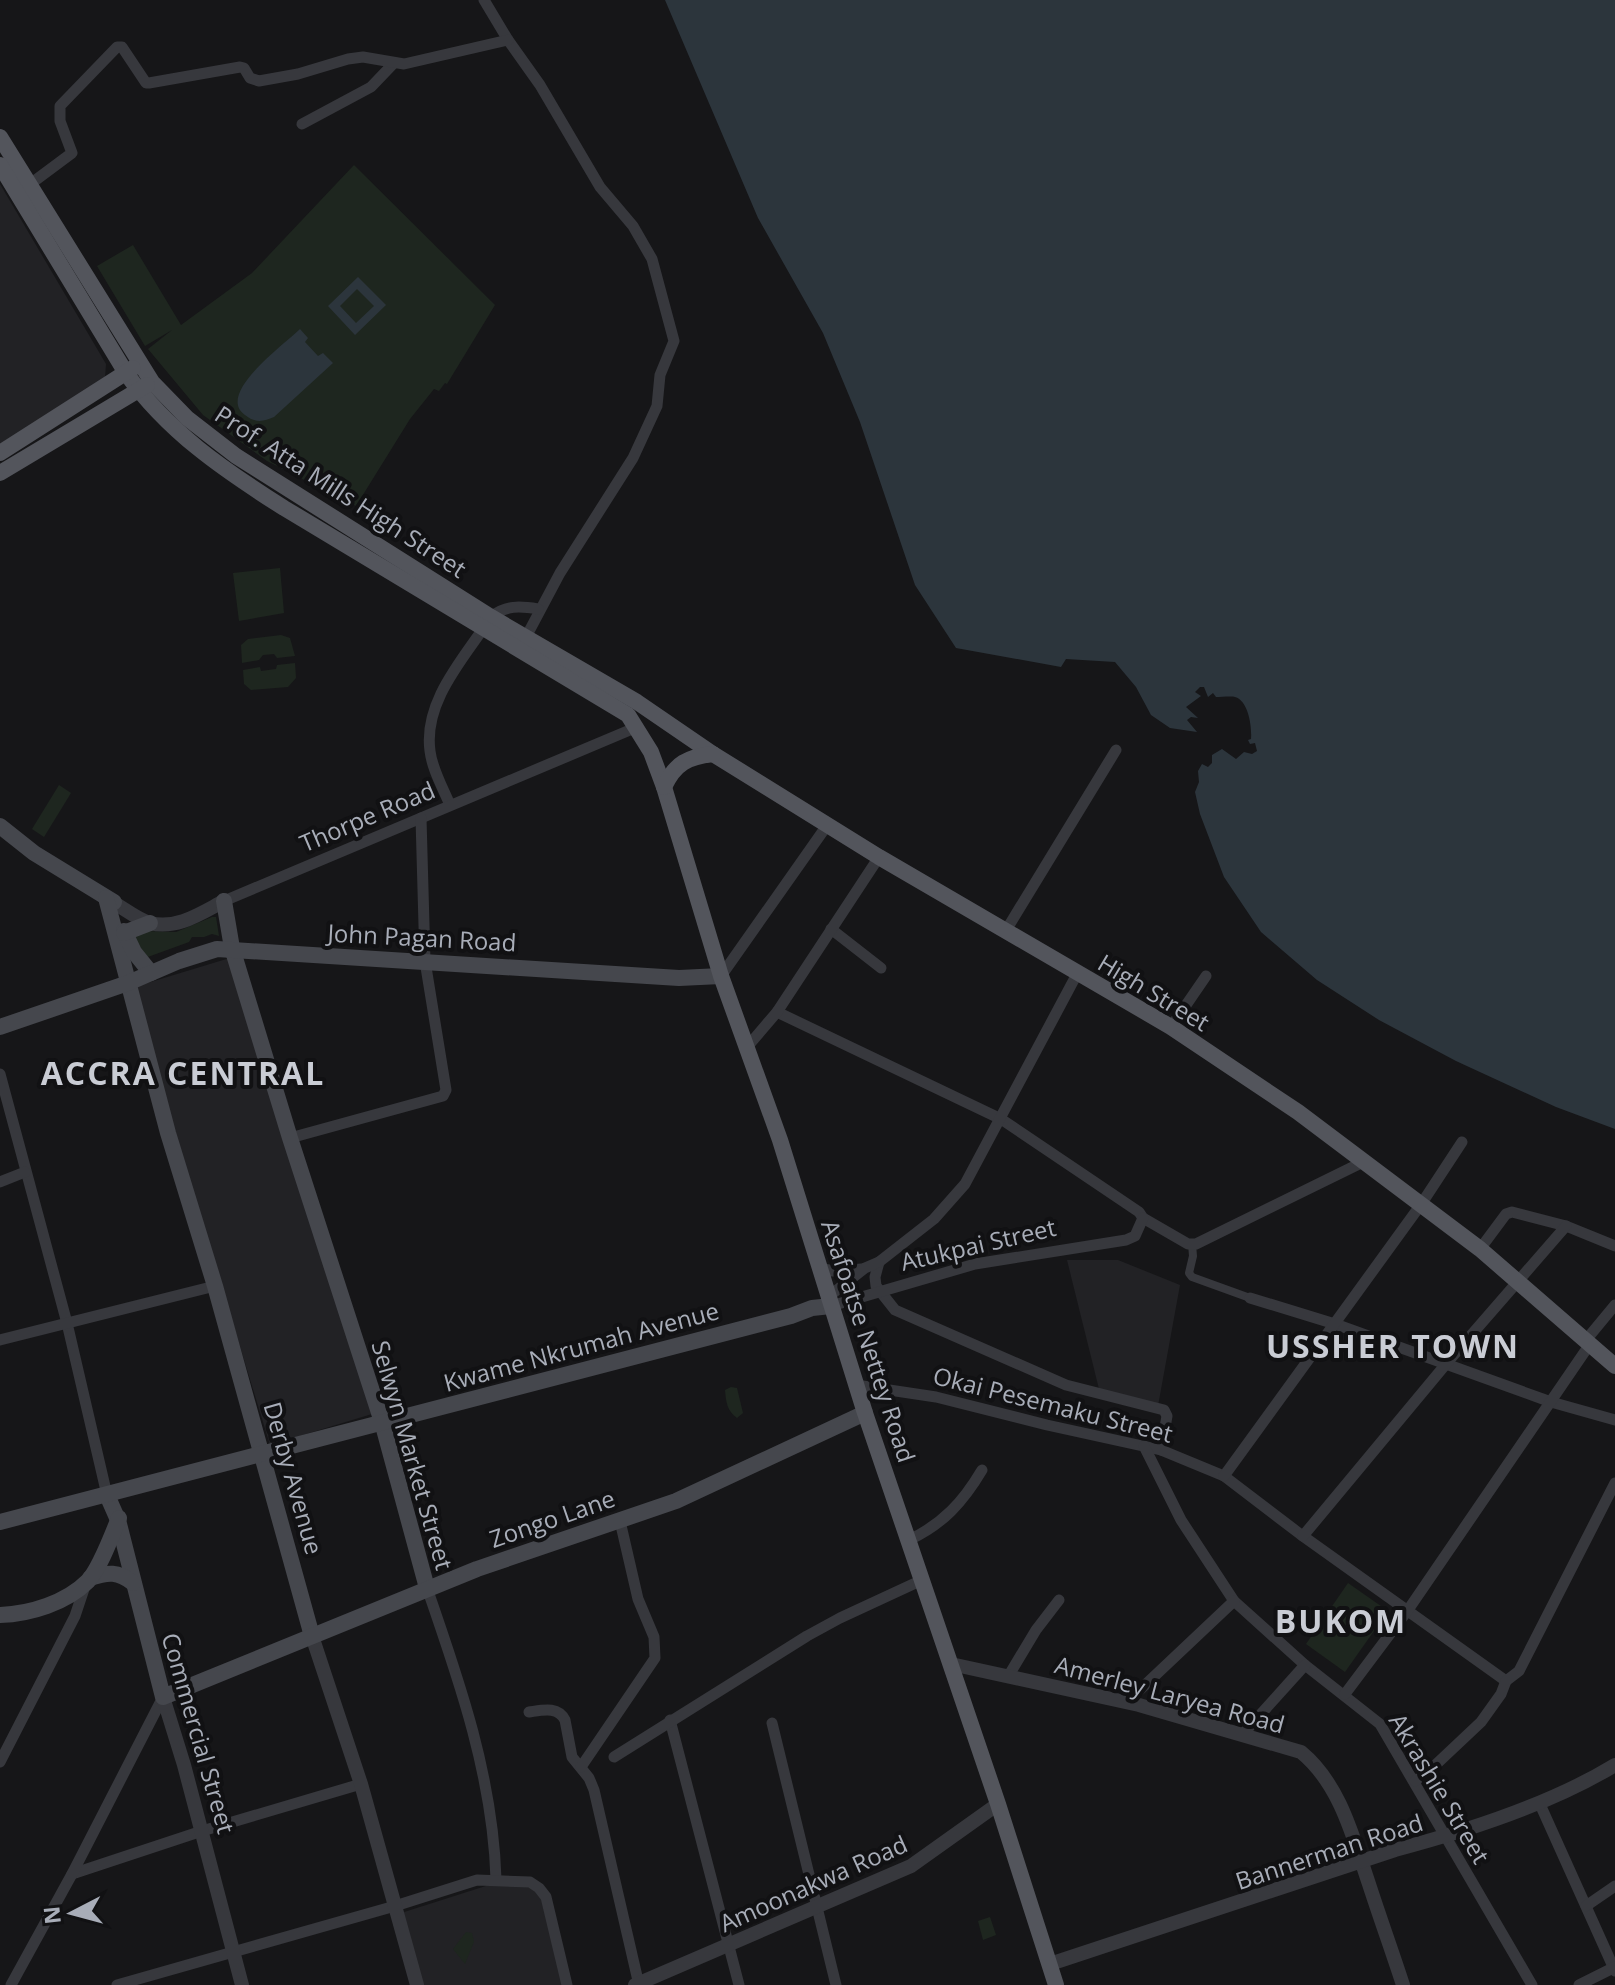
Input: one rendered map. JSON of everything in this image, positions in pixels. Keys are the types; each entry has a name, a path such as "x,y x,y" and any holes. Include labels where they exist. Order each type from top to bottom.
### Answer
{"main road":[{"name":"Prof. Atta Mills High Street","path":"0,137 133,368"},
{"name":"Prof. Atta Mills High Street","path":"0,165 145,386 236,456 488,623 634,715"},
{"path":"0,453 133,368"},
{"path":"0,473 145,386"},
{"name":"Prof. Atta Mills High Street","path":"488,623 526,637 634,715"},
{"name":"High Street","path":"634,715 713,754 879,857 1171,1027 1298,1112 1422,1203 1520,1281 1615,1366"},
{"name":"Asafoatse Nettey Road","path":"634,715 664,787 721,976 748,1046 865,1413 1056,1985"},
{"path":"664,787 676,766 685,760 713,754"},
{"path":"0,826 34,853 111,901 134,952 151,973"},
{"name":"Derby Avenue","path":"111,901 128,983 168,1133 215,1286 312,1636"},
{"name":"Selwyn Market Street","path":"224,901 232,948 382,1422 427,1588"},
{"path":"124,933 150,923"},
{"name":"John Pagan Road","path":"0,1027 128,983 203,953 232,948 325,957 679,978 721,976"},
{"name":"Kwame Nkrumah Avenue","path":"0,1522 791,1316 830,1301"},
{"name":"Zongo Lane","path":"163,1697 427,1588 676,1501 865,1413"},
{"path":"88,1580 118,1520 130,1487"},
{"name":"Commercial Street","path":"107,1495 118,1520 163,1697"},
{"path":"0,1615 41,1609 88,1580 111,1573 123,1574 133,1583"}],"street":[{"path":"484,0 540,85 600,187 633,226 652,259 674,341 660,375 657,406 633,458 538,609 526,637"},
{"path":"29,185 72,153 60,121 60,106 117,47 122,47 146,83 240,67 250,78 259,81 298,74 348,59 363,57 404,64 508,40"},
{"path":"302,124 371,87 393,64"},
{"path":"450,805 430,753 438,698 488,623 509,608 538,609"},
{"name":"Thorpe Road","path":"150,923 171,924 187,920 224,901 450,805 634,715"},
{"path":"1005,932 1116,750"},
{"path":"290,1138 445,1093 425,961 421,818"},
{"path":"721,976 828,824"},
{"path":"748,1046 777,1012 879,857"},
{"path":"111,901 150,923"},
{"path":"831,929 881,968"},
{"path":"819,1268 833,1271 865,1268 879,1262 934,1219 965,1184 1077,974"},
{"path":"1171,1027 1206,976"},
{"path":"777,1012 1001,1119 1139,1212 1143,1218 1192,1244"},
{"path":"0,1074 67,1323 107,1495"},
{"path":"1224,1476 1422,1203 1462,1142"},
{"path":"1192,1244 1363,1162"},
{"path":"0,1182 25,1172"},
{"path":"1480,1249 1509,1212 1566,1226 1615,1246"},
{"name":"Atukpai Street","path":"830,1301 880,1292 975,1264 1126,1240 1135,1236 1143,1218"},
{"path":"1303,1536 1566,1226"},
{"path":"1192,1244 1189,1273 1192,1277 1335,1324 1551,1402 1615,1420"},
{"path":"879,1262 875,1277 880,1292 895,1310 1066,1385 1164,1410 1161,1450"},
{"path":"830,1301 865,1268"},
{"path":"0,1340 215,1286"},
{"path":"1345,1694 1408,1610 1615,1305"},
{"name":"Okai Pesemaku Street","path":"856,1385 936,1397 1161,1450 1224,1476 1506,1681"},
{"name":"Akrashie Street","path":"1144,1446 1181,1520 1234,1601 1305,1665 1380,1724 1532,1985"},
{"path":"909,1540 942,1520 962,1500 982,1470"},
{"path":"1415,1781 1481,1722 1501,1694 1506,1681 1519,1671 1615,1483"},
{"path":"581,1767 655,1658 654,1637 638,1599 620,1521"},
{"path":"0,1762 75,1616 88,1580"},
{"path":"614,1757 829,1624 922,1580"},
{"name":"Selwyn Market Street","path":"427,1588 461,1691 486,1781 495,1842 496,1879"},
{"path":"1009,1675 1036,1630 1059,1600"},
{"path":"1127,1702 1234,1601"},
{"name":"Derby Avenue","path":"312,1636 361,1784 417,1985"},
{"name":"Amerley Laryea Road","path":"951,1664 1127,1702 1301,1752 1316,1765 1335,1795 1403,1985"},
{"path":"1242,1735 1305,1665"},
{"path":"11,1985 163,1697"},
{"name":"Commercial Street","path":"163,1697 242,1985"},
{"path":"529,1712 553,1710 563,1715 572,1757 594,1790 638,1985"},
{"path":"670,1720 739,1985"},
{"path":"772,1723 836,1985"},
{"name":"Bannerman Road","path":"1050,1964 1361,1861 1446,1837 1539,1802 1615,1765"},
{"path":"72,1874 202,1831 361,1784"},
{"path":"1539,1802 1614,1969 1579,1985"},
{"name":"Amoonakwa Road","path":"638,1985 911,1866 998,1804"},
{"path":"117,1985 477,1880 496,1879 530,1882 546,1897 567,1985"},
{"path":"1586,1906 1615,1886"}],"shaded area":[{"path":"665,0 1615,0 1615,1129 1556,1107 1456,1061 1379,1020 1317,980 1261,932 1224,877 1195,792 1199,782 1198,771 1202,764 1208,767 1212,763 1212,755 1222,749 1236,759 1244,752 1252,754 1257,751 1255,743 1250,744 1248,740 1251,739 1250,722 1240,700 1216,697 1213,693 1208,697 1204,687 1200,687 1195,692 1201,696 1186,707 1198,718 1187,720 1197,732 1170,728 1151,715 1136,687 1115,662 1066,659 1061,667 956,648 915,585 860,422 823,333 758,218"},
{"path":"354,165 495,305 447,384 439,391 434,389 410,419 356,506 267,461 203,415 148,349 172,330 145,346 97,266 133,245 181,325 252,273"},
{"path":"0,184 106,364 105,378 0,446"},
{"path":"358,277 386,305 355,335 328,306","holes":["357,289 374,306 356,323 340,306"]},
{"path":"300,329 308,338 305,342 318,356 323,353 333,363 274,417 259,421 249,418 238,406 245,383 268,357"},
{"path":"280,568 284,613 239,621 233,573"},
{"path":"281,635 290,638 295,656 277,658 274,654 263,655 259,660 242,663 241,645 248,639"},
{"path":"295,663 296,678 288,687 251,690 244,684 243,670 260,667 261,671 276,669 277,665"},
{"path":"59,785 71,793 44,837 32,829"},
{"path":"216,917 219,936 192,937 189,942 145,958 132,933 176,932"},
{"path":"233,957 372,1414 270,1445 131,988"},
{"path":"1067,1260 1118,1260 1180,1285 1158,1406 1099,1389"},
{"path":"737,1388 743,1413 737,1418 727,1402 725,1390"},
{"path":"1348,1583 1388,1611 1345,1672 1306,1644"},
{"path":"527,1880 540,1894 564,1985 418,1985 398,1914 492,1884"},
{"path":"990,1917 996,1935 983,1940 978,1921"},
{"path":"466,1932 472,1933 474,1942 465,1964 453,1949"}],"district":[{"name":"ACCRA CENTRAL","path":"183,1072"},
{"name":"USSHER TOWN","path":"1393,1345"},
{"name":"BUKOM","path":"1341,1620"}]}
